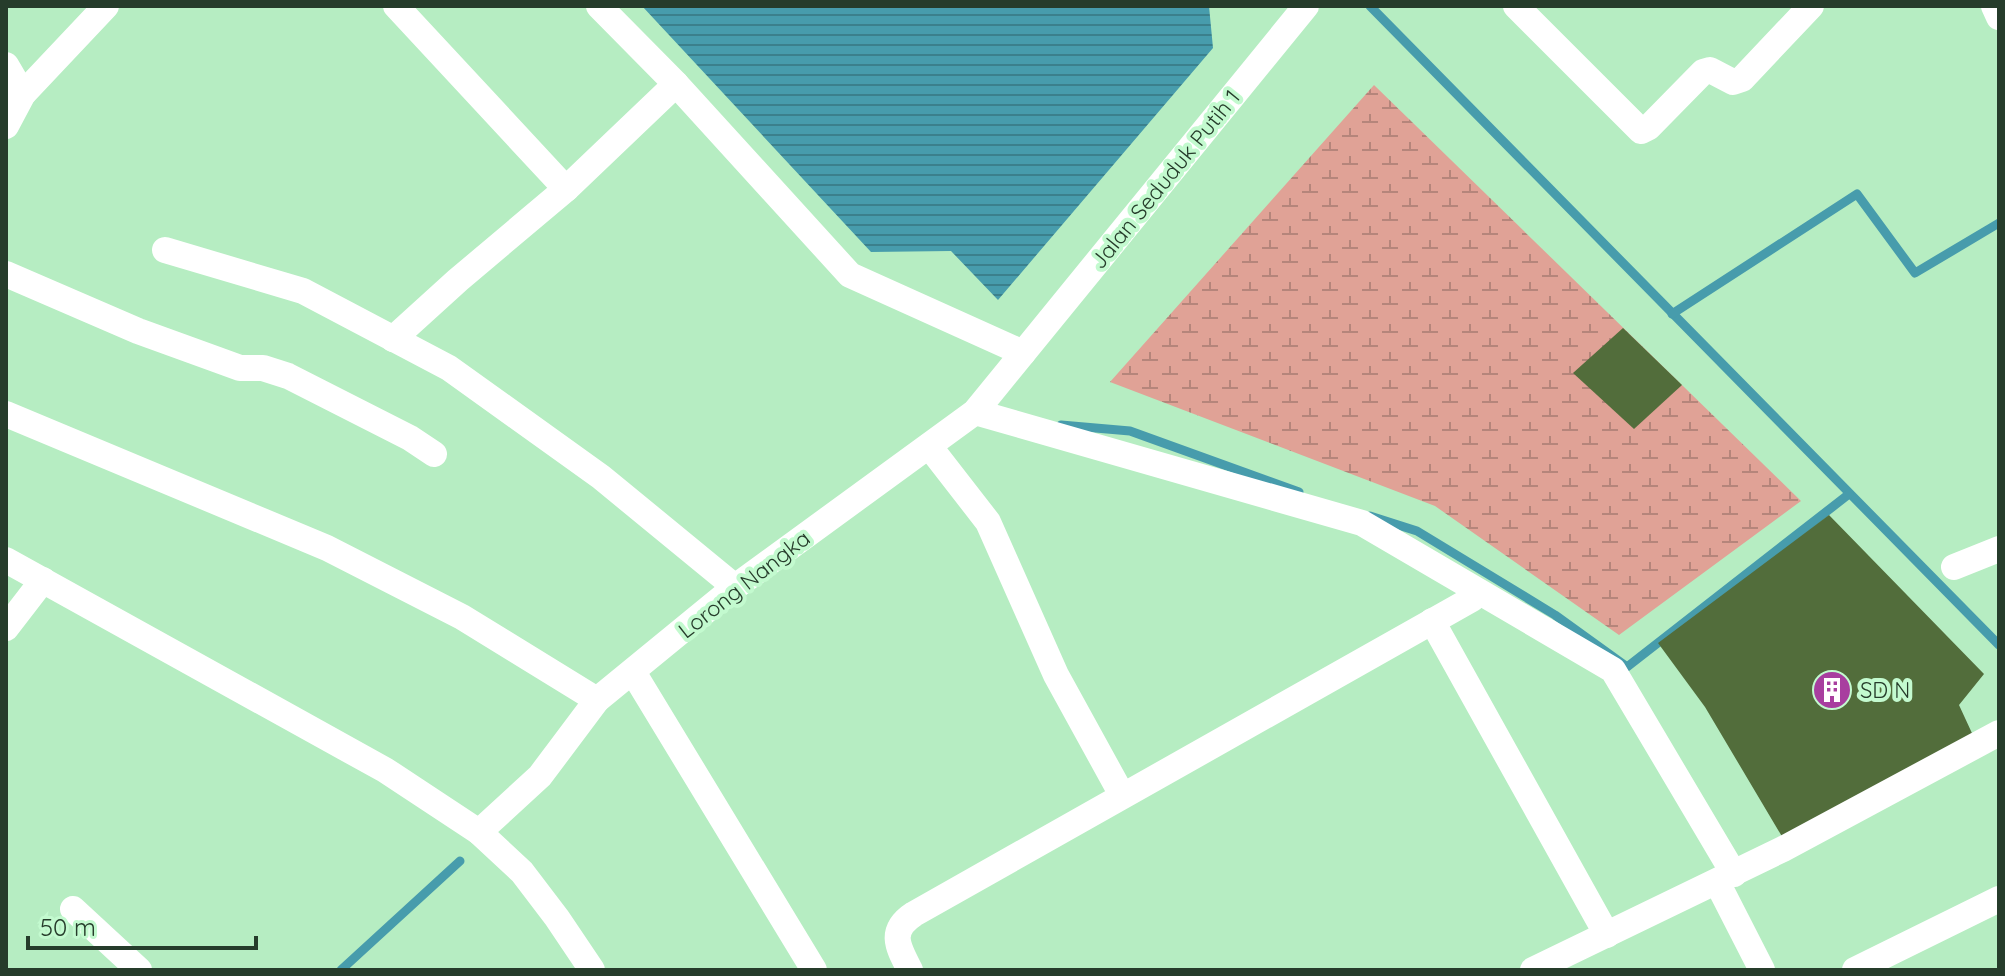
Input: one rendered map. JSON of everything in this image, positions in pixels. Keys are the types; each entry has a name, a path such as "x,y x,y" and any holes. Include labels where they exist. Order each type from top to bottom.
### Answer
{"street":[{"path":"6,126 23,94 106,6"},
{"path":"396,6 566,189"},
{"path":"599,6 676,84 850,275 1023,353"},
{"name":"Jalan Seduduk Putih 1","path":"1023,353 1306,6"},
{"path":"1516,6 1641,131 1649,127 1703,72 1710,70 1733,82 1742,79 1811,6"},
{"path":"1994,6 1999,17"},
{"path":"6,65 23,94"},
{"path":"393,339 566,189 676,84"},
{"path":"165,250 303,291 449,368 589,468 735,587"},
{"path":"6,274 138,331 240,368 263,368 288,376 410,438 434,454"},
{"name":"Lorong Nangka","path":"479,832 540,776 597,700 735,587 936,455 979,413 1023,353"},
{"path":"979,413 1362,523 1613,670 1726,878 1762,970"},
{"path":"6,414 327,548 462,617 597,700"},
{"path":"936,455 988,522 1056,675 1122,795"},
{"path":"1954,567 1999,549"},
{"path":"6,560 385,770 479,832 522,872 592,970"},
{"path":"6,628 43,580"},
{"path":"910,970 898,943 904,921 1472,599"},
{"path":"1432,621 1607,935"},
{"path":"633,672 814,970"},
{"path":"1533,970 1726,878 1999,733"},
{"path":"1855,970 1999,899"},
{"path":"73,909 139,970"}],"green space":[{"path":"1374,85 1801,501 1619,635 1435,506 1110,382"}],"water":[{"path":"642,6 1209,6 1213,48 998,300 951,251 871,252"}],"building":[{"path":"1623,328 1682,385 1634,429 1573,373"},
{"name":"SD N","path":"1829,515 1984,674 1959,705 1977,744 1787,845 1705,707 1658,643"}],"waterway":[{"path":"1370,6 1999,645"},
{"path":"1672,314 1857,194 1915,273 1999,223"},
{"path":"1061,425 1130,431 1299,492"},
{"path":"1370,516 1417,531 1555,615 1627,667 1849,494"},
{"path":"341,970 460,861"}],"place":[{"name":"SD N","path":"1832,690"}]}
